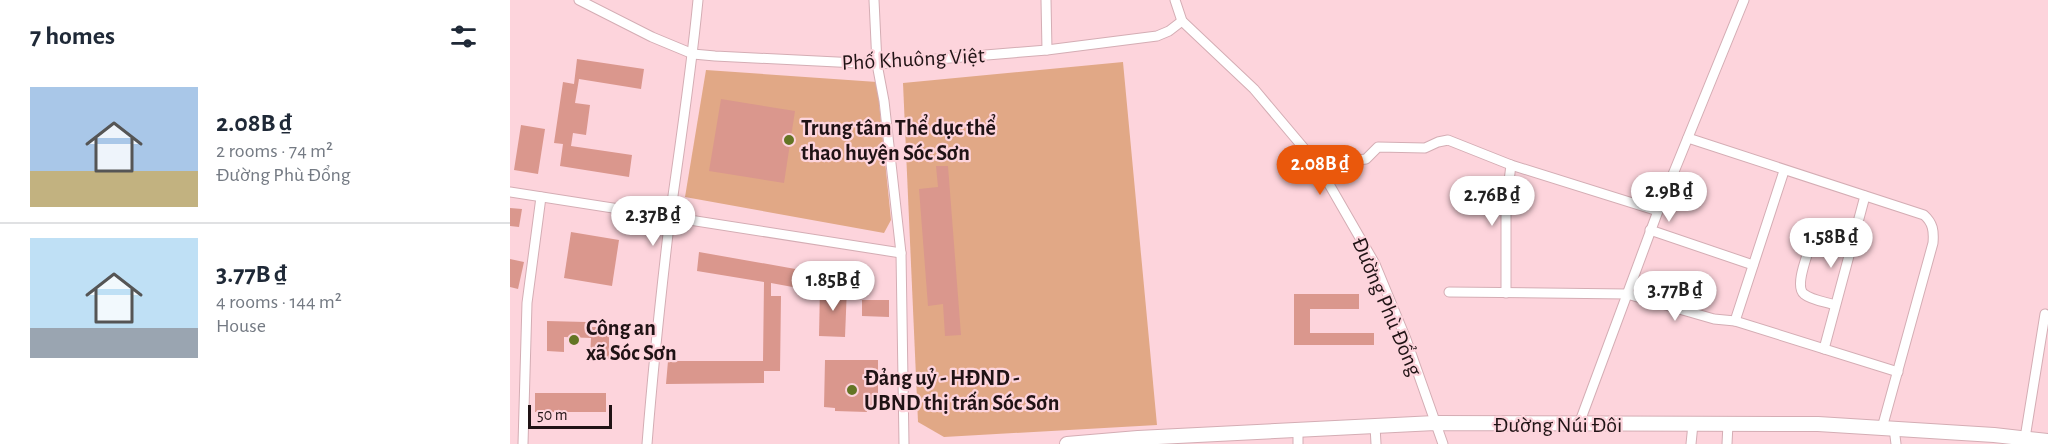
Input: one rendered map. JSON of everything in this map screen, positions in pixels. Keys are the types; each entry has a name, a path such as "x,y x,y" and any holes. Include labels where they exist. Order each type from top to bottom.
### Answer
{"main road":[{"name":"Đường Núi Đôi","path":"1067,444 1298,437 1375,426 1435,423 1818,424 1994,435 2028,441 2048,441"}],"street":[{"name":"Phố Khuông Việt","path":"579,0 652,37 693,54 877,64 1047,50 1156,36 1169,31 1182,21"},
{"path":"647,444 670,217 693,54 698,0"},
{"path":"874,0 877,64 884,101 901,253 904,444"},
{"path":"1046,0 1047,50"},
{"name":"Đường Phù Đổng","path":"1175,0 1182,21 1254,89 1318,165 1375,264 1406,339 1443,444"},
{"path":"1579,424 1650,230 1744,0"},
{"path":"1688,138 1924,215 1930,220 1933,226 1933,243 1898,372 1888,428 1896,444"},
{"path":"1318,165 1366,159 1378,147 1425,148 1448,140 1511,165 1658,212"},
{"path":"1506,293 1506,205 1511,165"},
{"path":"1735,321 1784,171"},
{"path":"510,192 901,253"},
{"path":"1824,349 1865,196"},
{"path":"523,444 527,303 541,197"},
{"path":"1650,230 1753,265"},
{"path":"1835,305 1805,295 1801,292 1800,281 1811,243 1815,239 1820,236 1827,237 1852,245"},
{"path":"1449,292 1626,294 1714,320 1735,321 1898,372"},
{"path":"2028,441 2045,314"},
{"path":"1691,444 1693,424"},
{"path":"1727,444 1728,424"},
{"path":"1375,426 1376,444"}],"shaded area":[{"path":"1123,62 1157,425 944,437 918,422 903,83"},
{"name":"Trung tâm Thể dục thể thao huyện Sóc Sơn","path":"706,70 877,82 891,220 884,233 685,197"}],"building":[{"path":"577,59 644,69 641,89 579,79 575,103 590,105 586,135 573,133 571,146 632,155 629,177 560,166 563,144 554,143 563,82 574,84"},
{"path":"721,99 795,111 784,183 709,171"},
{"path":"521,125 545,129 538,174 514,170"},
{"path":"936,166 948,166 961,335 945,336 943,304 928,306 919,189 938,187"},
{"path":"510,208 522,209 519,227 510,226"},
{"path":"571,232 619,240 612,286 564,278"},
{"path":"699,252 801,270 798,288 771,283 771,296 781,296 780,371 764,371 764,383 666,384 668,361 763,361 764,282 697,271"},
{"path":"510,259 524,262 518,289 510,287"},
{"path":"820,287 847,287 845,337 819,336"},
{"path":"1294,294 1359,294 1359,309 1310,309 1310,333 1374,333 1374,345 1294,345"},
{"path":"862,300 889,300 889,317 862,316"},
{"path":"547,321 586,322 586,327 609,327 609,359 590,358 591,338 564,337 564,352 547,351"},
{"path":"825,360 878,360 878,408 867,408 867,412 835,411 835,408 824,407"},
{"path":"535,393 606,393 606,412 535,412"}],"place":[{"name":"Trung tâm Thể dục thể thao huyện Sóc Sơn","path":"789,140"},
{"name":"Công an xã Sóc Sơn","path":"574,340"},
{"name":"Đảng uỷ - HĐND - UBND thị trấn Sóc Sơn","path":"852,390"}]}
